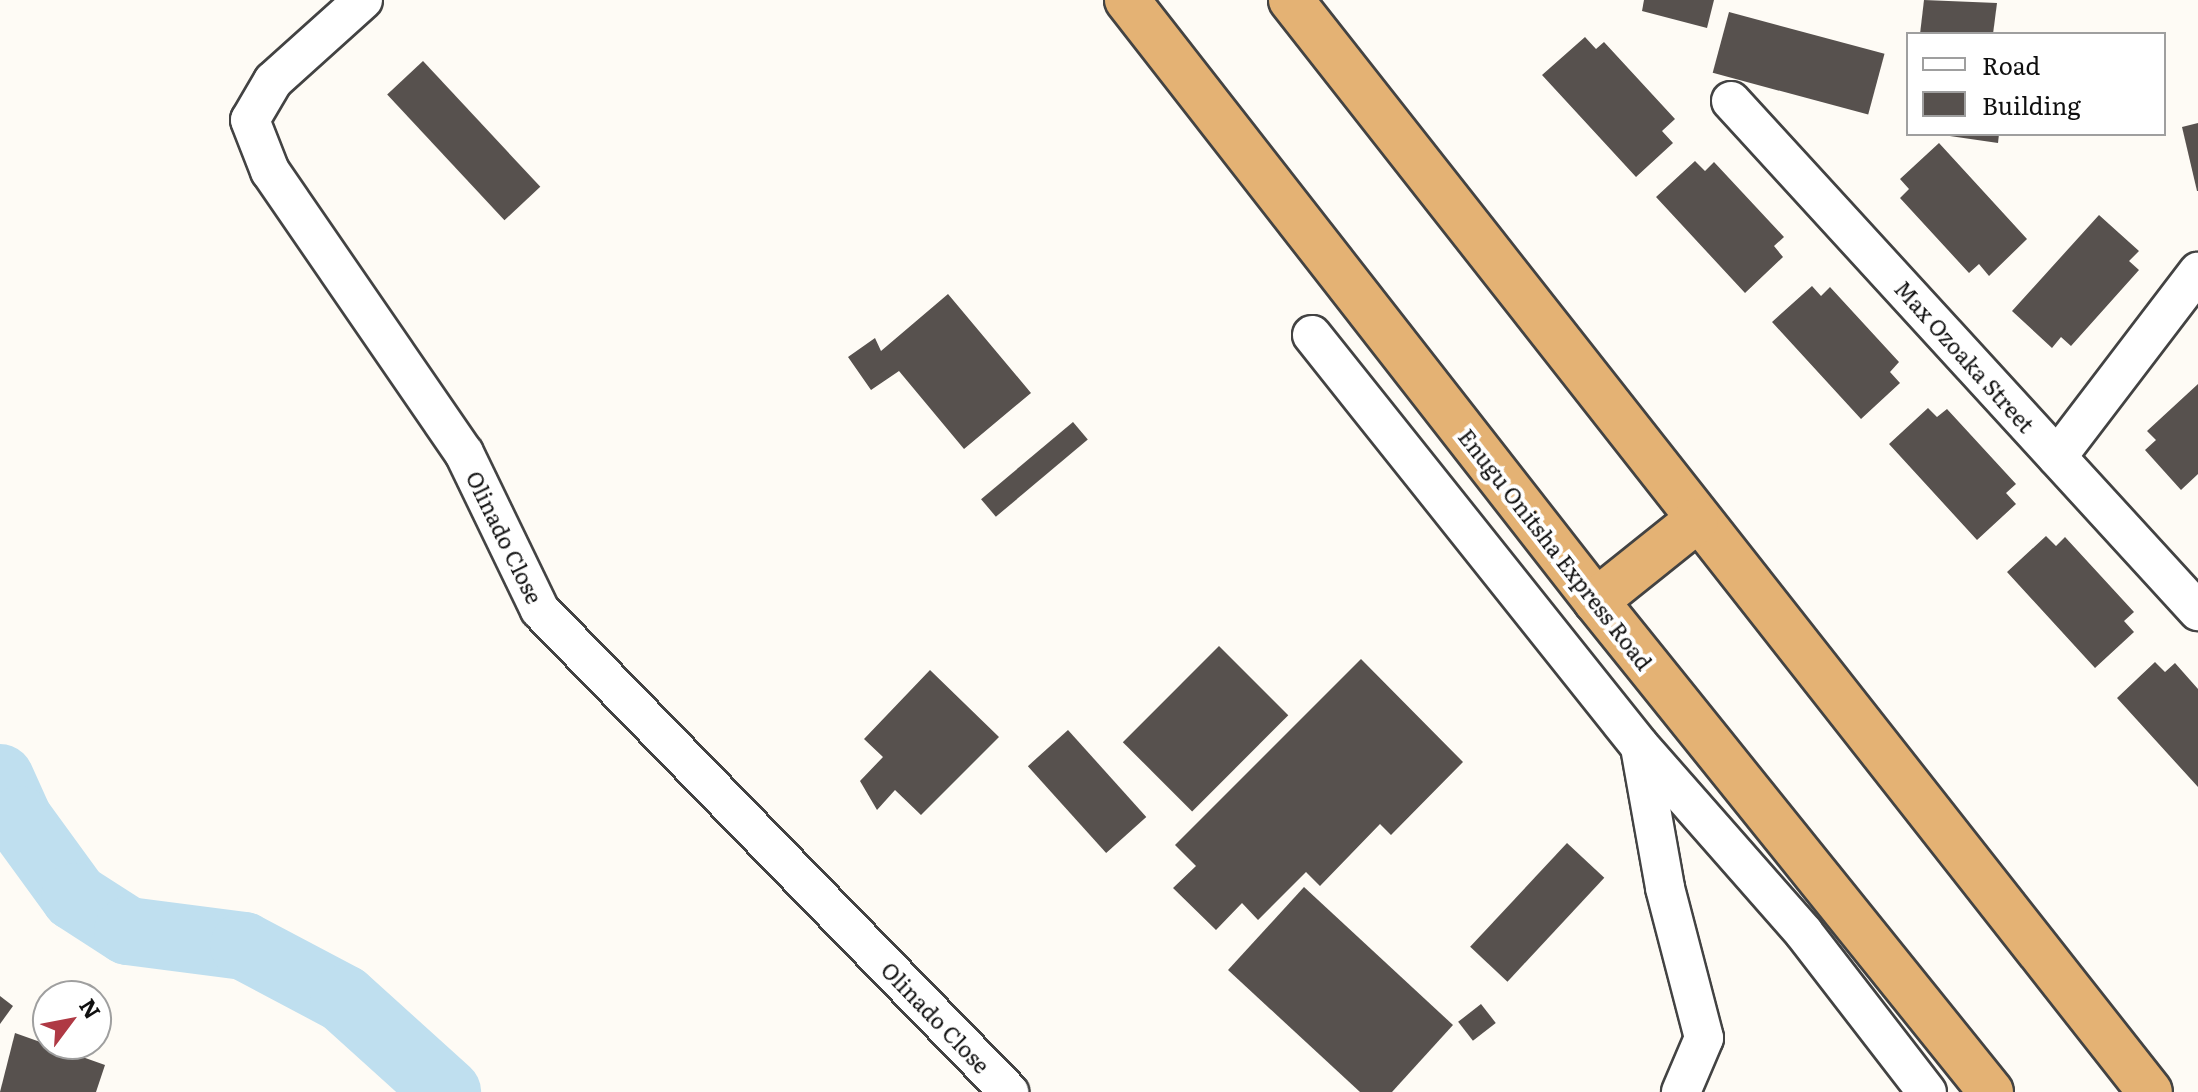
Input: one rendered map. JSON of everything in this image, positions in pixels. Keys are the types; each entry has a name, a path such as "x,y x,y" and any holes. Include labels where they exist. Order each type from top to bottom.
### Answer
{"highway":[{"name":"Enugu Onitsha Express Road","path":"1127,0 1596,601 1991,1092"},
{"path":"1291,0 1696,521 2150,1092"},
{"path":"1596,601 1696,521"}],"street":[{"name":"Olinado Close","path":"363,0 273,81 250,120 270,171 464,453 540,610 1009,1092"},
{"name":"Max Ozoaka Street","path":"1731,101 2198,611"},
{"path":"2057,457 2198,272"},
{"path":"1312,335 1639,745 1804,933 1927,1092"},
{"path":"1639,745 1665,888 1704,1038 1681,1092"}],"building":[{"path":"1644,0 1714,0 1707,28 1642,11"},
{"path":"1924,0 1997,3 1993,32 1920,32"},
{"path":"1729,12 1885,54 1868,115 1713,73"},
{"path":"1585,37 1596,49 1604,42 1675,119 1662,131 1673,143 1636,177 1542,75"},
{"path":"423,61 540,187 504,220 387,94"},
{"path":"2198,123 2198,191 2197,191 2182,127"},
{"path":"1950,136 1999,136 1998,143"},
{"path":"1939,143 2027,239 1989,276 1979,264 1969,273 1900,198 1909,189 1900,179"},
{"path":"1695,161 1705,171 1714,162 1784,237 1774,246 1783,257 1745,293 1656,197"},
{"path":"2099,215 2139,251 2129,261 2139,270 2071,346 2061,337 2052,348 2012,311"},
{"path":"1812,286 1821,296 1830,287 1899,362 1890,372 1900,383 1861,419 1772,322"},
{"path":"948,294 1031,393 964,449 899,371 871,390 848,357 875,338 881,351"},
{"path":"2198,384 2198,474 2181,490 2145,450 2156,440 2147,431"},
{"path":"1928,408 1937,417 1947,409 2016,484 2006,493 2016,504 1977,540 1889,444"},
{"path":"1073,422 1088,440 996,517 981,499"},
{"path":"2046,536 2056,546 2065,537 2134,612 2124,621 2134,632 2095,668 2007,572"},
{"path":"1219,646 1288,715 1192,811 1123,742"},
{"path":"1361,659 1463,762 1391,835 1380,824 1320,886 1306,872 1258,920 1242,903 1216,930 1173,888 1196,866 1175,845"},
{"path":"2155,662 2165,672 2175,663 2198,689 2198,787 2117,698"},
{"path":"930,670 999,737 921,815 895,790 877,810 860,781 883,757 864,739"},
{"path":"1068,730 1146,817 1106,853 1028,766"},
{"path":"1567,843 1604,878 1507,982 1470,947"},
{"path":"1304,887 1453,1025 1392,1092 1360,1092 1228,970"},
{"path":"0,996 13,1006 0,1024"},
{"path":"1481,1004 1496,1023 1473,1041 1458,1022"},
{"path":"15,1033 32,1039 32,1060 91,1060 105,1065 96,1092 0,1092"}],"waterway":[{"path":"0,778 19,820 75,897 128,931 244,946 344,999 447,1092"}]}
